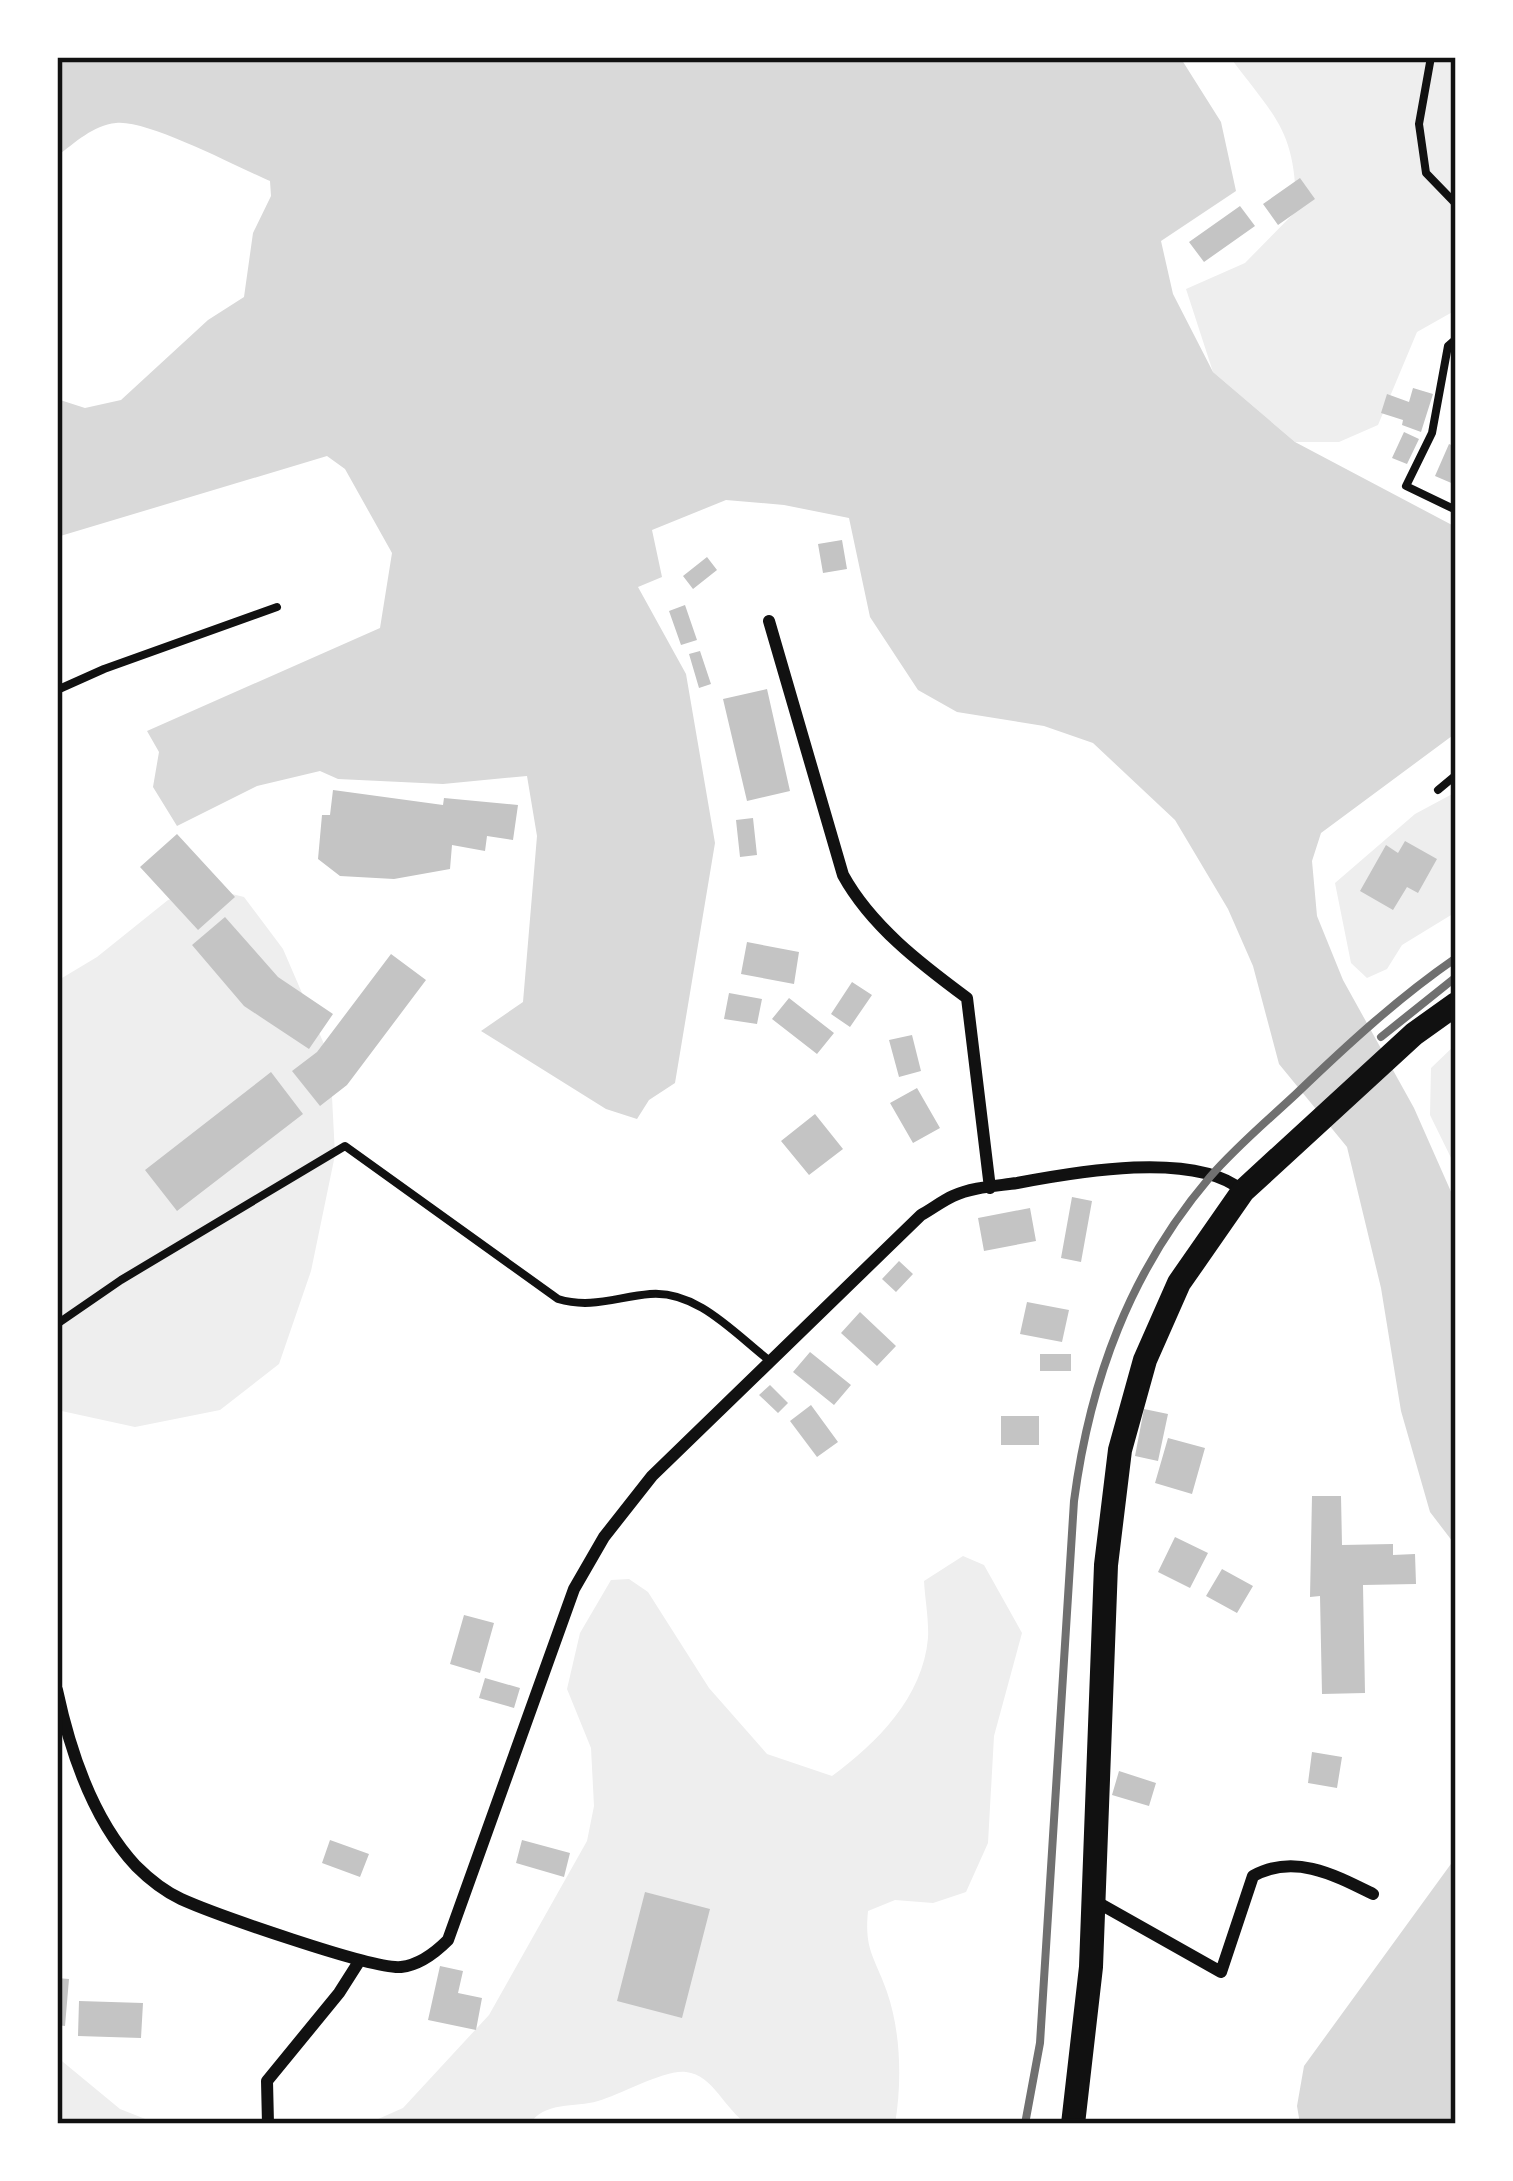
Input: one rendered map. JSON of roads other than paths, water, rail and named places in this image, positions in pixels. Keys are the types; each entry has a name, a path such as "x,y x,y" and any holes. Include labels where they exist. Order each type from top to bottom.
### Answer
{"highway":[{"path":"1073,2124 1094,1901 1106,1565 1120,1450 1145,1360 1179,1282 1244,1191 1414,1034 1456,1004"}],"street":[{"path":"769,621 843,875 855,898 920,964 967,998 990,1187"},
{"path":"57,1690 78,1767 102,1815 132,1862 153,1882 181,1899 360,1960 405,1967 434,1954 448,1940 574,1589 604,1537 652,1476 921,1215 956,1194 1103,1168 1163,1168 1229,1179 1244,1191"},
{"path":"1094,1901 1221,1972 1252,1876 1269,1867 1308,1867 1373,1894"},
{"path":"268,2124 267,2081 360,1960"}],"lane":[{"path":"1431,57 1419,124 1426,173 1456,204"},
{"path":"1456,339 1448,346 1432,433 1406,486 1456,510"},
{"path":"57,691 104,669 277,608"},
{"path":"1438,790 1456,775"},
{"path":"57,1324 121,1280 345,1147 558,1299 582,1306 654,1293 690,1299 770,1360"}],"railway":[{"path":"1025,2124 1040,2043 1074,1501 1091,1413 1118,1329 1157,1250 1220,1166 1373,1023 1456,958"},
{"path":"1381,1037 1456,977"}]}
